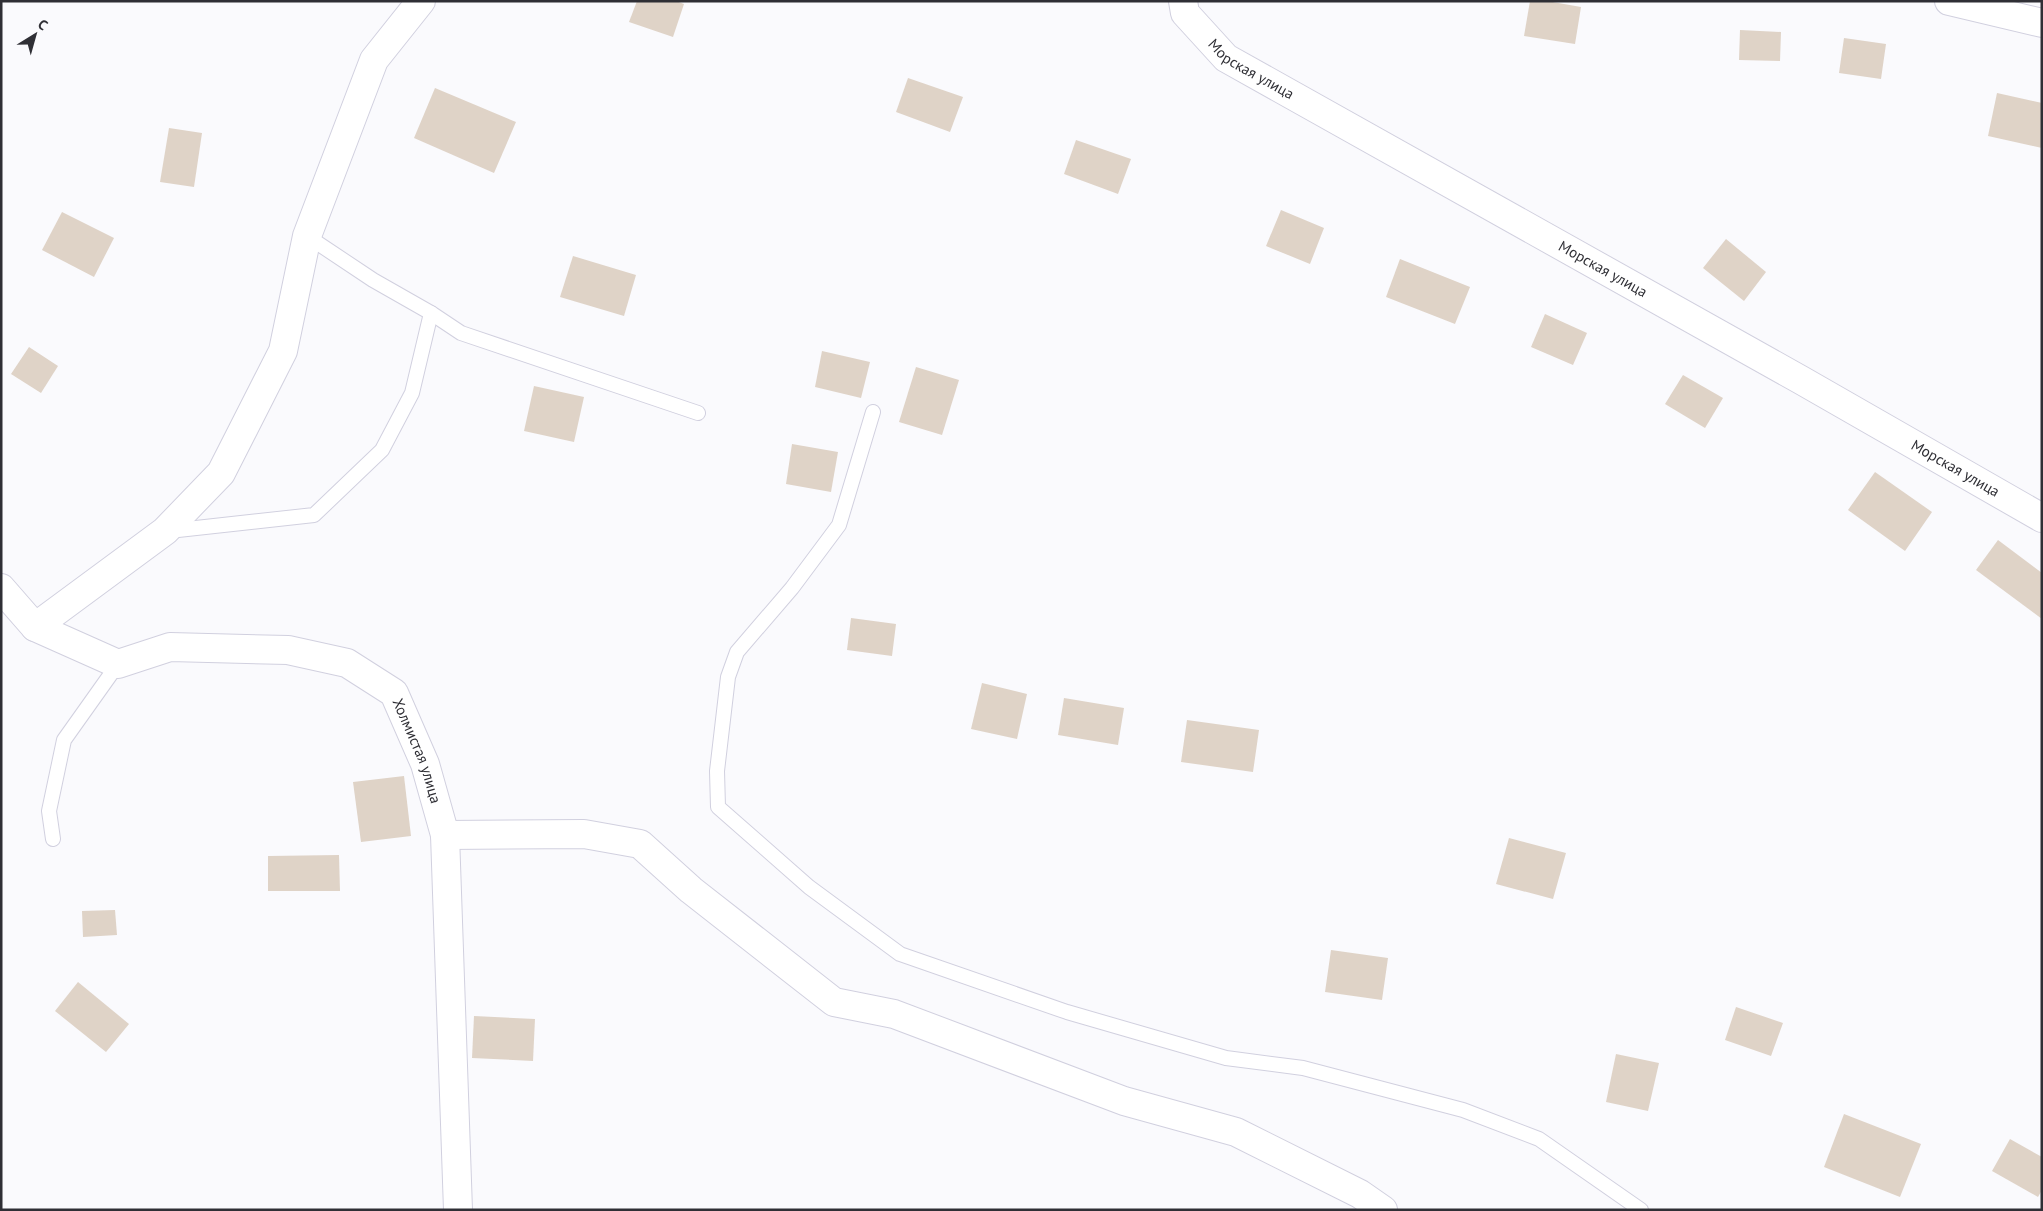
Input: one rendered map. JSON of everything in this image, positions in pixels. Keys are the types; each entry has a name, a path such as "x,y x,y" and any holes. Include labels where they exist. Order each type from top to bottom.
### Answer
{"street":[{"path":"35,627 165,531 221,473 283,351 306,236 374,60 421,1"},
{"name":"Морская улица","path":"1183,1 1185,13 1226,58 1801,380 2042,518"},
{"path":"1949,1 2042,23"},
{"path":"1,588 35,627 118,664"},
{"name":"Холмистая улица","path":"118,664 170,647 288,650 348,663 394,693 425,764 445,835 458,1210"},
{"path":"445,835 584,834 640,844 692,890 834,1002 894,1014 1124,1101 1236,1132 1360,1194 1383,1210"}],"lane":[{"path":"306,236 373,280 431,313 461,333 698,413"},
{"path":"165,531 314,515 382,450 412,393 431,313"},
{"path":"873,412 839,525 792,588 737,652 728,677 717,771 718,807 809,887 900,954 1067,1012 1226,1058 1302,1068 1463,1110 1539,1139 1641,1210"},
{"path":"53,839 49,811 64,740 118,664"}],"building":[{"path":"637,1 676,1 684,4 673,37 629,22"},
{"path":"1530,1 1547,1 1581,7 1575,44 1524,36"},
{"path":"1740,30 1781,32 1780,61 1739,60"},
{"path":"1844,38 1886,44 1881,79 1839,73"},
{"path":"908,78 963,97 950,132 896,112"},
{"path":"435,88 516,122 494,173 414,138"},
{"path":"1997,93 2042,103 2042,148 1988,136"},
{"path":"169,128 202,133 194,187 160,182"},
{"path":"1076,140 1131,159 1118,194 1064,174"},
{"path":"1281,210 1324,228 1310,264 1266,246"},
{"path":"62,212 114,238 94,277 42,250"},
{"path":"1726,239 1766,272 1744,301 1703,268"},
{"path":"573,256 636,275 624,316 560,297"},
{"path":"1400,259 1470,287 1455,324 1386,297"},
{"path":"1545,314 1587,333 1573,365 1531,347"},
{"path":"29,347 58,366 41,393 11,374"},
{"path":"822,351 870,362 861,398 815,387"},
{"path":"916,367 959,380 942,435 899,422"},
{"path":"1683,375 1723,398 1705,428 1665,404"},
{"path":"534,386 584,397 574,442 524,431"},
{"path":"792,444 838,452 831,492 786,484"},
{"path":"1875,472 1932,512 1905,551 1848,510"},
{"path":"1998,540 2042,573 2042,619 1976,570"},
{"path":"851,618 896,624 892,656 847,650"},
{"path":"982,683 1027,694 1017,739 971,729"},
{"path":"1064,698 1124,708 1118,745 1058,735"},
{"path":"1187,720 1259,730 1253,772 1181,762"},
{"path":"404,776 411,836 361,842 353,782"},
{"path":"1509,838 1566,853 1553,899 1496,884"},
{"path":"339,855 340,891 268,891 268,856"},
{"path":"115,910 117,935 83,937 82,911"},
{"path":"1331,950 1388,958 1382,1000 1325,992"},
{"path":"78,982 129,1024 106,1052 55,1011"},
{"path":"1736,1007 1783,1023 1771,1056 1725,1040"},
{"path":"474,1016 535,1019 533,1061 472,1058"},
{"path":"1616,1054 1659,1063 1648,1111 1606,1102"},
{"path":"1844,1114 1921,1144 1900,1197 1824,1167"},
{"path":"2010,1139 2042,1157 2042,1190 2038,1197 1992,1171"}]}
